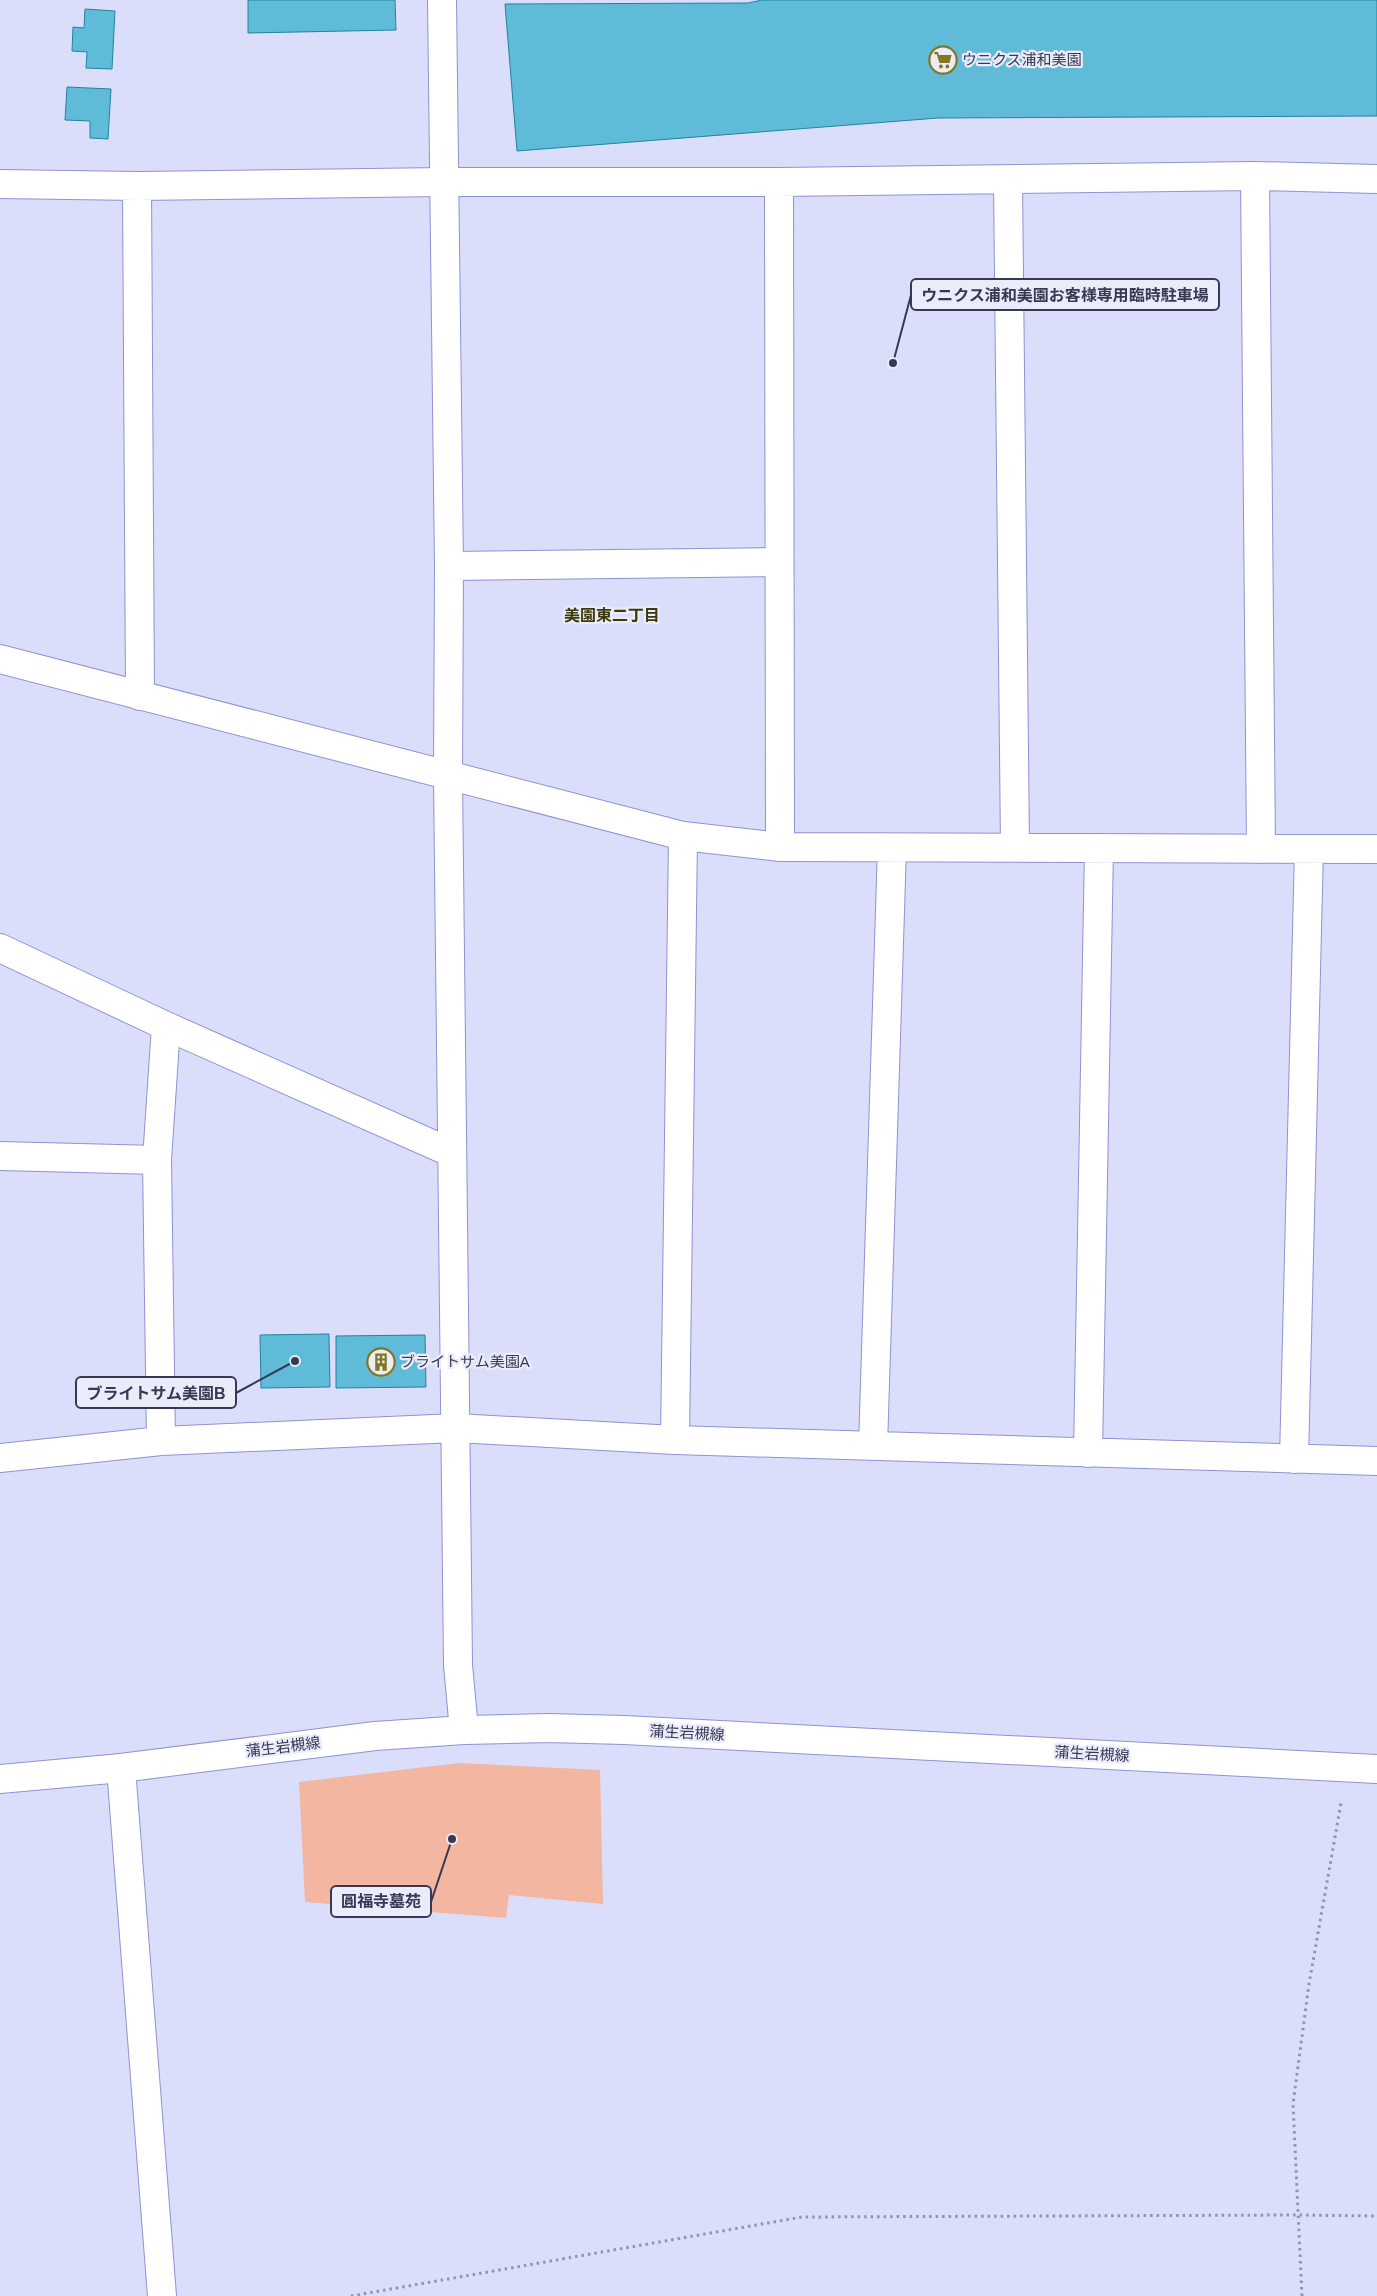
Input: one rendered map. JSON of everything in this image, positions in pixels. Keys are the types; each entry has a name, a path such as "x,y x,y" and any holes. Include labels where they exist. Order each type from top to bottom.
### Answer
{"street":[{"path":"442,0 450,566 448,777 458,1665 464,1730"},
{"path":"0,184 137,186 444,182 779,182 1255,176 1377,179"},
{"path":"1255,176 1261,849"},
{"path":"1008,180 1016,847"},
{"path":"779,182 778,562 780,847"},
{"path":"137,186 140,696"},
{"path":"450,566 778,562"},
{"path":"0,660 448,777 684,836 780,847 1377,850"},
{"path":"675,1440 684,836"},
{"path":"873,1446 892,848"},
{"path":"1088,1452 1099,848"},
{"path":"1294,1458 1309,849"},
{"path":"0,948 166,1026 452,1153"},
{"path":"161,1441 158,1160 166,1026"},
{"path":"0,1156 158,1160"},
{"path":"0,1458 161,1441 456,1428 675,1440 1377,1461"},
{"name":"蒲生岩槻線","path":"0,1780 121,1768 376,1736 464,1730 548,1728 624,1730 1377,1769"},
{"path":"121,1768 162,2296"}],"path":[{"path":"1302,2296 1293,2104 1309,1984 1346,1767"},
{"path":"351,2296 802,2217 1377,2216"}],"shaded area":[{"path":"459,1763 600,1770 603,1904 509,1895 506,1918 305,1902 299,1782"}],"building":[{"path":"248,0 395,0 396,30 248,33"},
{"name":"ウニクス浦和美園","path":"762,0 1377,0 1377,116 938,118 517,151 505,4 748,3"},
{"path":"85,9 115,11 112,69 86,68 87,52 72,51 73,27 84,28"},
{"path":"67,87 111,89 108,139 90,138 90,121 65,120"},
{"path":"329,1334 330,1387 261,1388 260,1335"},
{"name":"ブライトサム美園A","path":"425,1335 426,1387 336,1388 336,1336"}],"place":[{"name":"ウニクス浦和美園","path":"943,60"},
{"name":"ウニクス浦和美園お客様専用臨時駐車場","path":"893,363"},
{"name":"ブライトサム美園B","path":"295,1361"},
{"name":"ブライトサム美園A","path":"381,1362"},
{"name":"圓福寺墓苑","path":"452,1839"}],"district":[{"name":"美園東二丁目","path":"612,615"}]}
